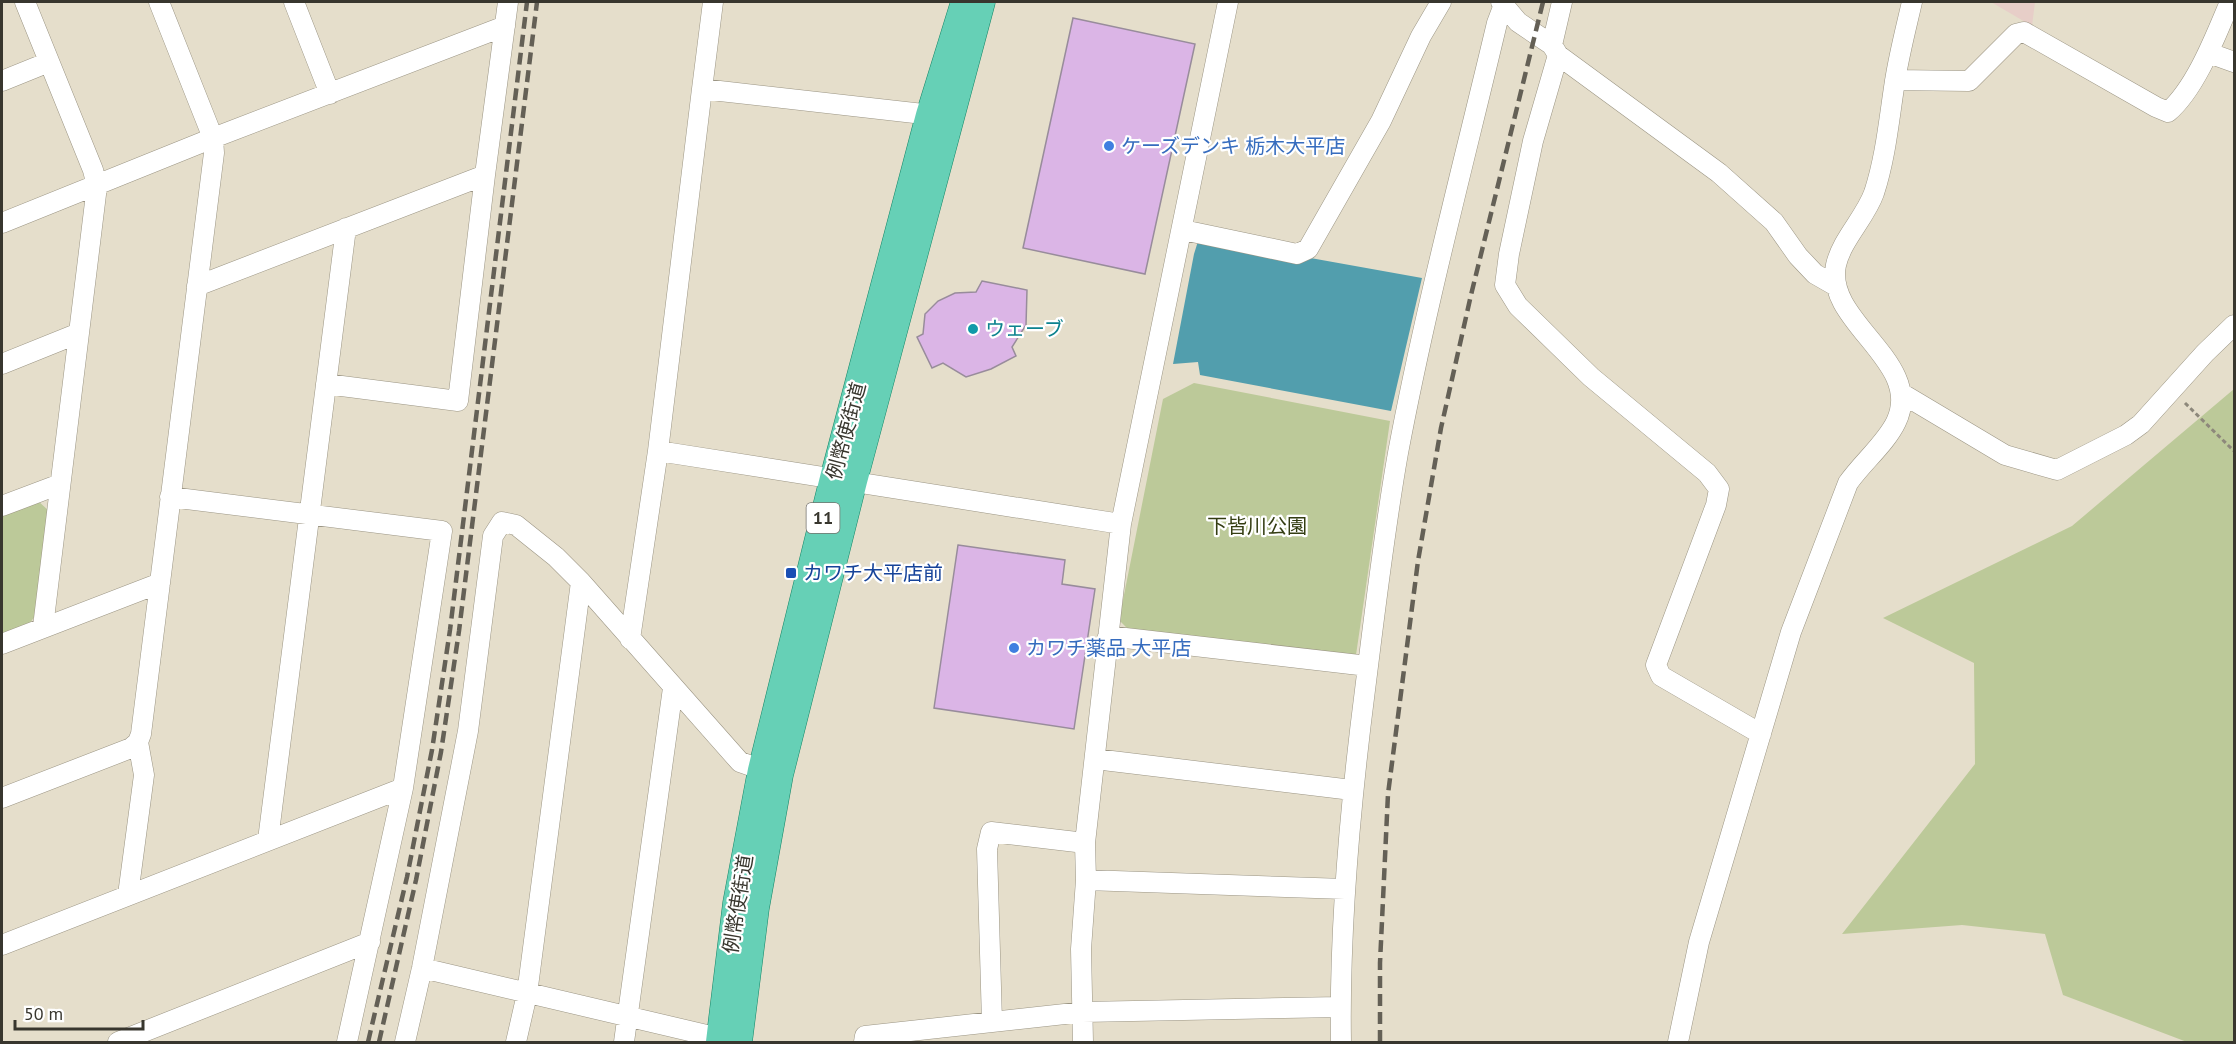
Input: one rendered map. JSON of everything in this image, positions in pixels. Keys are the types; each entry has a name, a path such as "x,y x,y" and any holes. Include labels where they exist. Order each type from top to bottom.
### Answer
{"main road":[{"name":"例幣使街道","path":"729,1042 756,908 770,773 843,479 940,116 964,2"},
{"name":"例幣使街道","path":"940,116 982,2"}],"street":[{"path":"26,2 93,170 97,186 43,627"},
{"path":"2,798 131,748 138,742 141,734 214,153 213,138 159,2"},
{"path":"294,2 330,94"},
{"path":"326,384 458,401 484,175 508,2"},
{"path":"630,639 658,451 713,2"},
{"path":"1083,1042 1081,949 1086,880 1085,843 1121,524 1228,2"},
{"path":"1183,230 1297,254 1308,249 1381,121 1421,36 1441,2"},
{"path":"1504,2 1518,22 1719,173 1774,222 1798,256 1815,273 1836,286"},
{"path":"1341,1042 1340,1007 1345,889 1352,790 1378,580 1398,453 1435,283 1504,2"},
{"path":"1562,2 1555,50 1533,141 1509,254 1505,285 1518,306 1591,377 1707,473 1719,489 1716,505 1656,665 1660,676 1761,734"},
{"path":"1678,1042 1699,942 1791,632 1848,483 1895,424 1900,413 1901,393 1893,372 1839,294 1836,286 1836,264 1873,196 1885,155 1895,80 1912,2"},
{"path":"1895,80 1970,81 2016,34 2024,32 2168,112 2176,105 2209,53 2230,2"},
{"path":"2,223 213,138 505,26"},
{"path":"2209,53 2235,62"},
{"path":"2,81 49,62"},
{"path":"702,89 940,116"},
{"path":"197,286 484,175"},
{"path":"268,840 346,228"},
{"path":"1901,393 2005,455 2056,470 2126,435 2141,424 2205,353 2235,325"},
{"path":"2,364 79,333"},
{"path":"658,451 1121,524"},
{"path":"2,506 60,484"},
{"path":"170,497 442,531 403,788 347,1042"},
{"path":"405,1042 422,968 468,731 494,536 502,522 516,525 556,557 581,582 740,762 770,773"},
{"path":"516,1042 527,994 581,582"},
{"path":"2,644 160,583"},
{"path":"1108,636 1368,666"},
{"path":"624,1042 673,688"},
{"path":"128,895 144,775 138,742"},
{"path":"1095,759 1352,790"},
{"path":"2,945 403,788"},
{"path":"992,1022 987,849 991,832 1085,843"},
{"path":"1086,880 1345,889"},
{"path":"118,1042 370,942"},
{"path":"422,968 729,1042"},
{"path":"864,1042 865,1036 1083,1012 1340,1007"}],"path":[{"path":"2172,392 2235,451"}],"shaded area":[{"path":"1991,2 2035,2 2032,26"}],"green space":[{"name":"下皆川公園","path":"1194,383 1390,421 1356,655 1129,630 1119,620 1163,399"},
{"path":"2234,389 2234,1042 2187,1042 2063,995 2045,934 1962,925 1842,934 1975,764 1974,663 1883,618 2072,526"},
{"path":"38,501 48,510 35,616 27,627 2,638 2,515"}],"water":[{"path":"1199,238 1422,278 1391,411 1200,375 1198,362 1173,364"}],"building":[{"name":"ケーズデンキ 栃木大平店","path":"1073,18 1195,44 1145,274 1023,248"},
{"name":"ウェーブ","path":"982,281 1027,290 1026,325 1012,347 1016,356 991,369 966,377 943,363 932,368 917,337 923,334 925,314 938,301 955,293 976,292"},
{"name":"カワチ薬品 大平店","path":"958,545 1065,560 1062,584 1095,589 1074,729 934,708"}],"railway":[{"path":"368,1042 407,877 432,750 450,630 527,2"},
{"path":"379,1042 416,880 441,752 459,631 537,2"},
{"path":"1380,1042 1380,963 1388,794 1418,561 1441,428 1543,2"}],"place":[{"name":"ケーズデンキ 栃木大平店","path":"1109,146"},
{"name":"ウェーブ","path":"973,329"},
{"name":"カワチ大平店前","path":"791,573"},
{"name":"カワチ薬品 大平店","path":"1014,648"}]}
